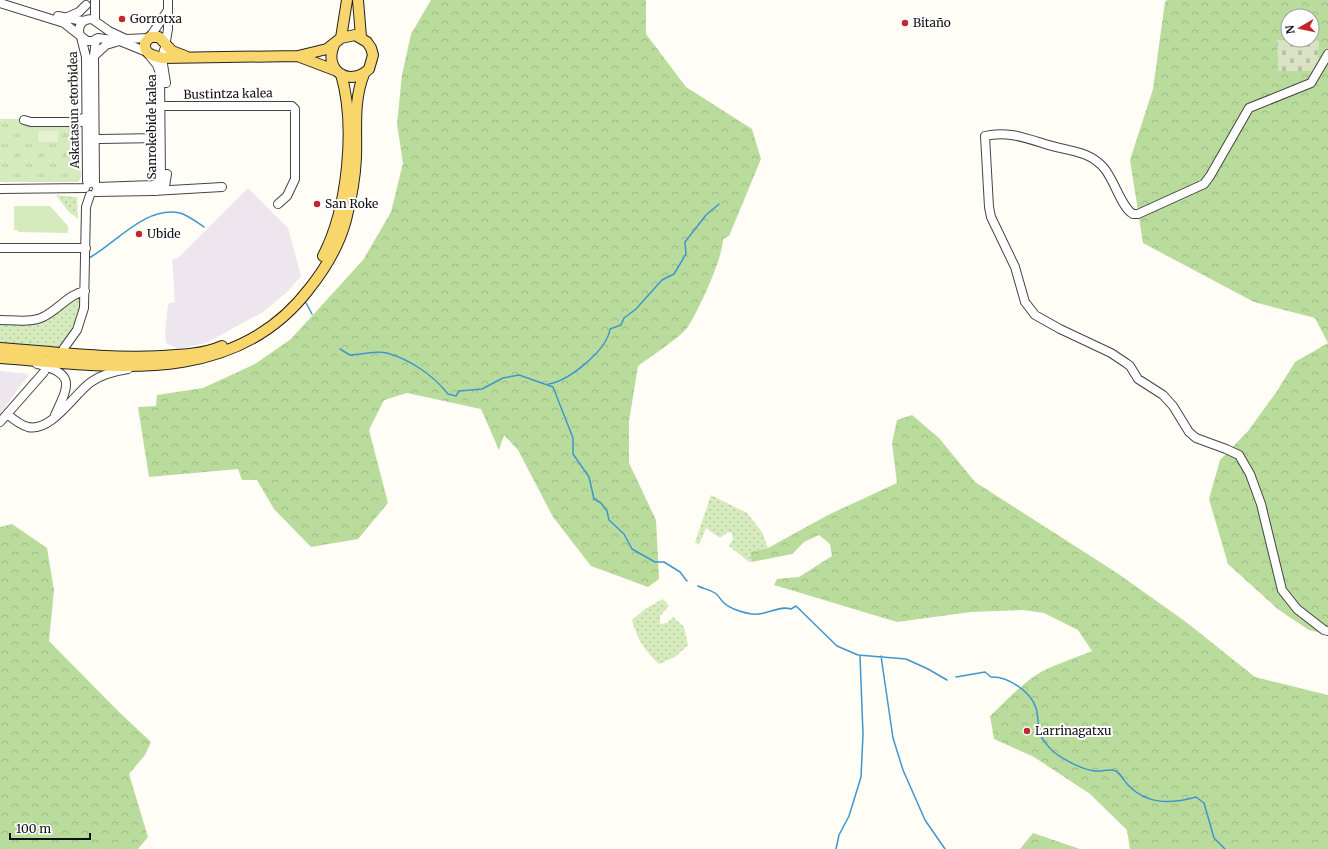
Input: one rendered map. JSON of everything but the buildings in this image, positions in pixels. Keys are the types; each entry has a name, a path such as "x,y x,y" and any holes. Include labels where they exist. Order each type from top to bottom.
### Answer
{"main road":[{"path":"316,275 340,215 345,185 348,112 346,93 339,73 331,58 338,41 347,0"},
{"path":"0,358 142,367 182,363 208,358 248,341 274,324 295,307 304,291 337,246 346,222 352,194 356,158 357,96 364,74 372,62 373,55 371,48 361,37 358,0"},
{"path":"159,50 156,36 149,37 145,43 159,50 181,57 298,56 311,54 348,36 361,37"},
{"path":"298,56 348,77 356,77 364,74"},
{"path":"0,348 117,356 180,355 199,352 219,347 245,335 270,320 304,291"}],"street":[{"path":"8,0 65,18 97,21 109,31 126,39 149,37 168,10"},
{"path":"95,0 97,21 102,30 97,39"},
{"path":"0,2 64,23 87,41 97,39 159,50 168,29 168,0"},
{"path":"65,18 79,12 86,2"},
{"path":"81,36 79,29 84,20 86,2"},
{"name":"Askatasun etorbidea","path":"81,36 86,57 87,176 92,188"},
{"name":"Askatasun etorbidea","path":"64,348 77,330 81,319 85,290 86,207 92,188 94,56 97,39"},
{"path":"94,56 106,45 120,42"},
{"name":"Sanrokebide kalea","path":"157,188 165,186 166,182 166,72 159,50"},
{"name":"Sanrokebide kalea","path":"157,188 162,176 160,73 157,65 159,50"},
{"path":"1328,54 1311,83 1249,108 1204,184 1138,214 1133,214 1124,207 1114,181 1099,162 1092,157 1080,152 1009,134 985,136 991,218 1015,267 1025,302 1040,319 1111,353 1130,366 1138,379 1163,395 1173,406 1189,432 1196,438 1226,449 1239,456 1250,474 1261,504 1278,579 1285,596 1297,609 1324,630 1328,631"},
{"path":"166,72 170,63 181,57"},
{"name":"Bustintza kalea","path":"165,106 292,106 294,110 295,179 287,196 278,204"},
{"name":"Askatasun etorbidea","path":"24,120 31,122 83,122 83,118"},
{"path":"100,139 159,138"},
{"path":"0,189 222,187"},
{"path":"0,248 86,248"},
{"path":"0,320 34,320 43,317 63,304 75,293 85,290"},
{"path":"15,359 52,368 60,372 65,378 67,386 66,392 54,416"},
{"path":"7,414 22,425 29,427 41,425 65,408 84,388 99,376 142,367"},
{"path":"0,422 44,372"}],"shaded area":[{"path":"248,188 288,228 301,276 287,292 263,312 206,343 178,349 166,343 165,332 168,304 175,302 172,259 178,258"},
{"path":"0,371 29,374 0,414"}],"green space":[{"path":"431,0 646,0 646,34 686,87 752,129 761,159 729,236 723,239 722,248 715,271 703,298 687,328 671,342 638,366 629,421 629,463 656,520 659,579 648,587 591,566 553,517 518,450 504,435 499,450 481,409 407,393 384,400 369,430 388,503 358,539 311,547 274,509 257,480 242,480 238,469 149,477 138,407 156,406 157,395 203,388 255,364 291,339 363,260 391,212 403,163 397,124 402,75 411,34"},
{"path":"1167,0 1328,0 1328,343 1315,318 1254,302 1143,243 1130,160 1153,89 1165,2"},
{"path":"1277,40 1280,40 1280,48 1319,48 1318,71 1278,71"},
{"path":"0,119 80,119 81,178 78,182 0,182"},
{"path":"38,131 58,131 58,142 38,142"},
{"path":"56,195 77,197 78,219 68,211"},
{"path":"14,206 50,206 68,226 68,233 18,232 18,230 14,230"},
{"path":"78,295 85,300 84,308 64,348 0,343 0,320 34,320"},
{"path":"1328,343 1328,635 1309,630 1279,610 1228,564 1209,499 1220,460 1248,431 1277,391 1295,362"},
{"path":"912,415 939,438 975,482 1117,573 1186,622 1255,677 1328,695 1328,849 1130,849 1127,830 1090,794 1034,757 994,739 990,716 1029,680 1043,671 1092,651 1078,630 1044,613 1023,610 971,612 897,622 774,585 777,579 799,577 832,556 830,544 819,535 804,542 792,554 752,562 750,552 768,548 828,515 897,483 892,443 897,420"},
{"path":"711,495 747,513 762,532 768,548 750,552 752,562 749,562 729,546 733,539 732,533 728,532 720,538 706,528 699,545 695,542"},
{"path":"12,524 47,548 54,590 49,641 151,742 145,755 129,774 148,837 138,849 0,849 0,527"},
{"path":"663,599 669,606 660,616 660,624 667,623 673,617 684,627 688,645 675,657 659,664 642,644 636,633 632,620 645,609"},
{"path":"1033,833 1080,849 1020,849"}],"waterway":[{"path":"549,384 567,377 586,363 602,346 610,329 621,325 624,318 636,309 662,280 674,274 686,254 685,242 706,215 719,204"},
{"path":"89,258 132,227 155,215 167,212 180,213 190,217 204,227"},
{"path":"306,303 312,314"},
{"path":"340,349 350,355 382,352 396,356 421,369 436,381 448,394 456,396 459,391 482,389 503,378 519,375 553,387 573,438 573,454 589,477 594,499 601,503 607,511 609,520 624,534 632,549 655,562 664,562 680,572 687,581"},
{"path":"698,586 718,595 726,605 750,614 762,614 783,608 791,609 796,606 837,646 858,655 906,659 947,680"},
{"path":"836,849 839,835 849,816 861,777 863,734 860,656"},
{"path":"881,656 893,738 903,770 925,820 945,849"},
{"path":"956,677 985,672 991,677 998,677 1018,686 1029,696 1036,708 1039,730 1044,742 1058,755 1073,764 1091,770 1116,771 1135,792 1151,799 1169,802 1196,797 1204,803 1214,838 1225,849"}],"place":[{"name":"Gorrotxa","path":"122,19"},
{"name":"Bitaño","path":"905,23"},
{"name":"San Roke","path":"317,204"},
{"name":"Ubide","path":"139,234"},
{"name":"Larrinagatxu","path":"1027,731"}]}
